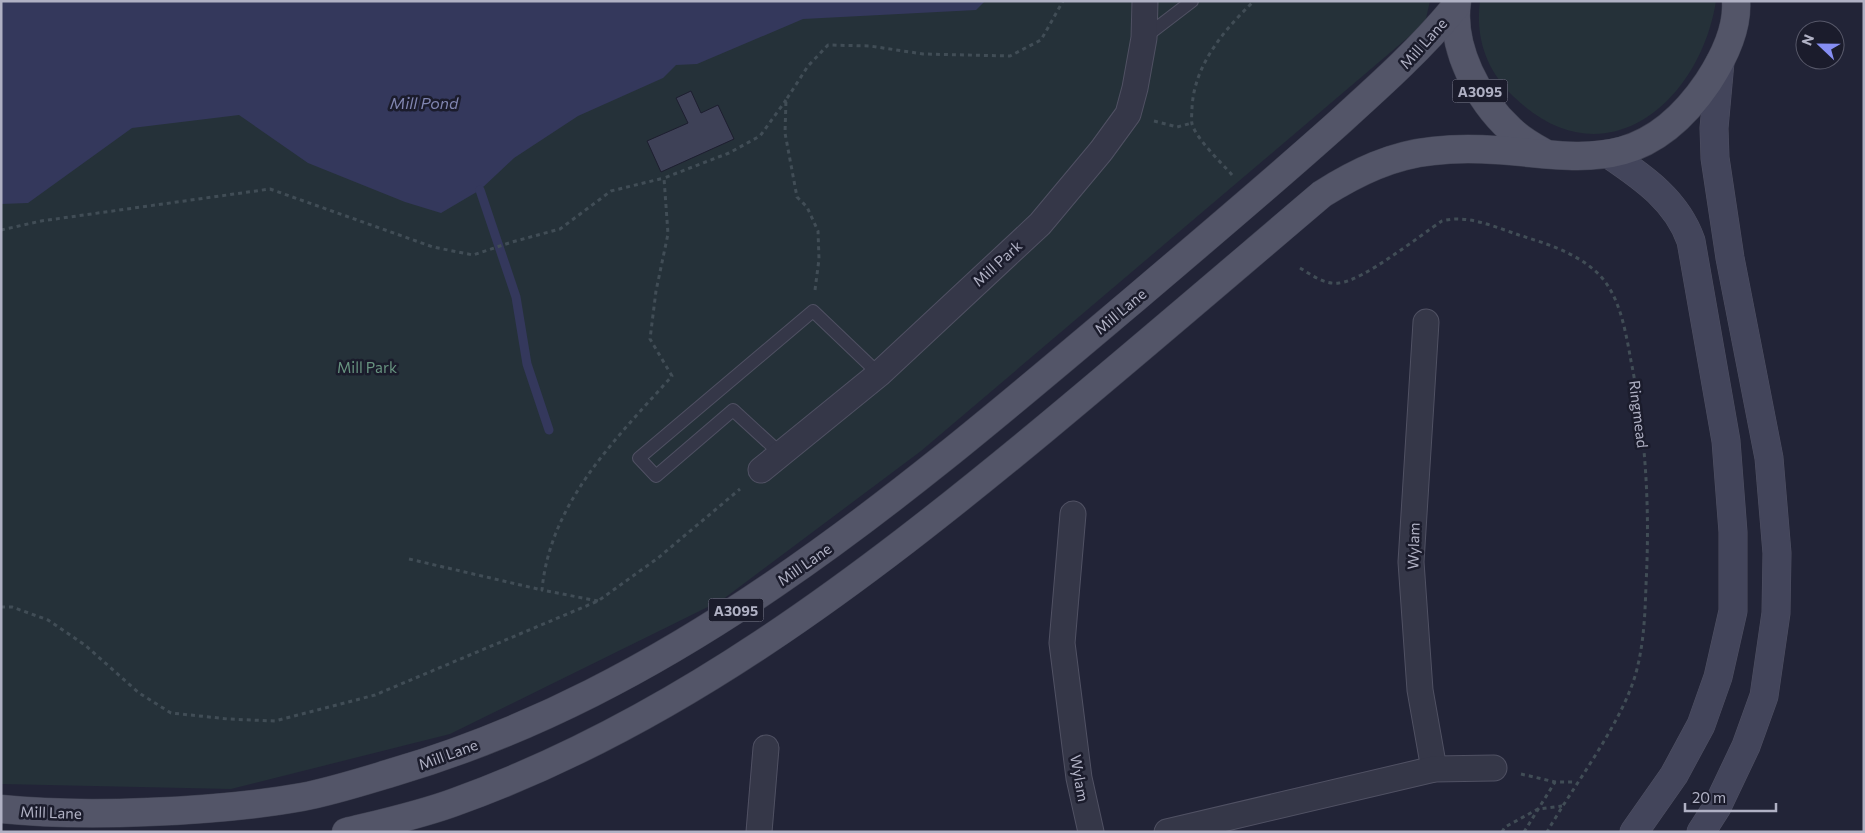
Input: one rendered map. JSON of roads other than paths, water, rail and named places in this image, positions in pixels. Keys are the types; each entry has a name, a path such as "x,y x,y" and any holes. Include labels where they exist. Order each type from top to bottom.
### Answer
{"main road":[{"name":"Mill Lane","path":"1456,4 1460,46 1476,85 1510,130 1544,153"},
{"name":"Mill Lane","path":"1,809 76,813 191,810 304,796 447,757 540,718 617,682 693,638 764,591 865,520 945,457 1280,176 1408,61 1456,4"},
{"name":"Mill Lane","path":"346,832 453,803 520,776 636,720 719,673 883,560 1096,386 1322,194 1354,174 1392,159 1433,151 1504,150 1571,157 1610,155 1635,146 1664,130 1677,119 1701,92 1720,62 1740,5"}],"street":[{"name":"Mill Park","path":"761,470 879,374 1040,224 1101,151 1128,114 1144,38 1145,1"},
{"path":"1701,832 1717,808 1746,746 1764,696 1776,605 1777,553 1769,458 1730,258 1715,158 1714,128 1720,62"},
{"path":"1610,155 1662,194 1681,218 1691,241 1726,441 1733,532 1733,611 1718,677 1701,725 1642,829"},
{"name":"Wylam","path":"1426,322 1411,562 1420,690 1434,769"},
{"name":"Wylam","path":"1074,514 1062,643 1079,778 1090,832"},
{"path":"760,832 766,748"},
{"path":"1167,832 1434,769 1494,768"}],"lane":[{"path":"1144,38 1192,1"},
{"path":"781,454 733,410 656,476 639,458 813,311 879,374"}],"water":[{"name":"Mill Pond","path":"1,1 985,1 976,10 803,19 697,64 676,65 663,78 578,116 514,158 480,190 441,213 405,202 308,163 239,115 132,128 28,203 1,204"}],"waterway":[{"path":"480,190 516,297 527,364 549,430"}]}
